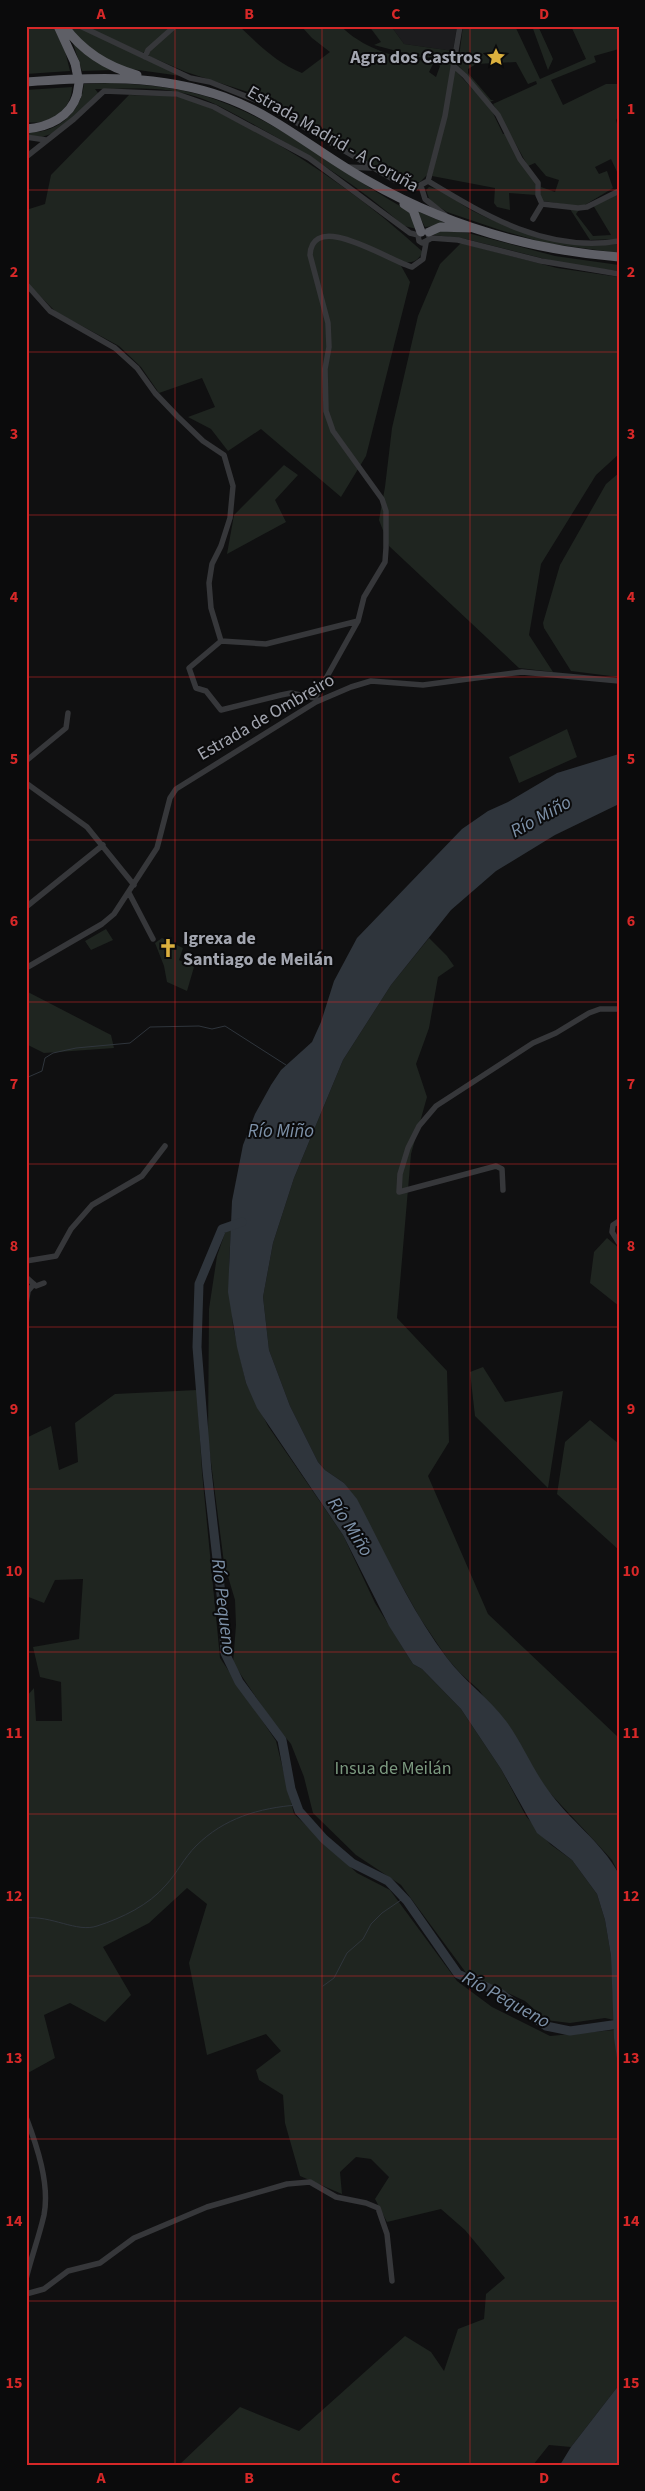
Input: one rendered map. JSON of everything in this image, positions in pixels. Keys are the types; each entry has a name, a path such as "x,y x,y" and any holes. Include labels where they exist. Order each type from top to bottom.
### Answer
{"highway":[{"path":"29,128 60,118 72,107 78,95 79,83 74,59 58,26"},
{"path":"64,26 80,45 97,58 113,67 150,79"},
{"name":"Estrada Madrid - A Coruña","path":"26,82 93,77 150,79 202,90 246,106 289,130 388,192 451,219 472,227 556,250 619,257"},
{"path":"26,86 46,85 69,79"},
{"path":"388,192 413,210 424,234 440,227 472,227"}],"street":[{"path":"80,26 190,78 210,82 263,103 394,180 418,187 428,181 445,116 460,26"},
{"path":"144,57 148,50 175,26"},
{"path":"454,66 465,76 498,115 520,158 538,183 538,195 542,204"},
{"path":"26,157 74,119 104,90 177,94 214,107 309,158 410,233 458,240 541,261 619,274"},
{"path":"26,137 46,140"},
{"path":"346,167 373,168"},
{"path":"428,181 484,214 527,233 552,239 589,243 619,241"},
{"path":"421,186 425,199 451,219"},
{"path":"542,204 578,208 587,207 619,191"},
{"path":"533,219 542,204"},
{"path":"424,234 419,241 426,243"},
{"path":"358,621 266,644 221,641 189,668 196,688 206,691 220,710 286,694 316,700 358,621 364,597 385,562 386,511 382,499 374,486 350,455 329,422 326,411 325,369 329,348 328,323 324,302 314,273 310,247 314,240 320,237 337,237 366,246 401,264 412,267 423,259 426,243 424,234"},
{"path":"26,284 50,311 115,348 137,368 155,393 203,442 224,455 233,486 230,518 221,546 212,564 209,583 211,608 221,641"},
{"name":"Estrada de Ombreiro","path":"26,968 102,924 114,914 157,848 170,798 176,789 316,700 371,681 423,685 522,672 619,681"},
{"path":"26,761 66,728 68,713"},
{"path":"26,783 87,828 103,845 134,885"},
{"path":"26,907 103,845"},
{"path":"129,893 153,939"},
{"path":"503,1190 502,1169 496,1166 399,1192 400,1174 408,1148 419,1126 436,1106 468,1083 533,1043 600,1009 619,1009"},
{"path":"26,1261 56,1256 71,1229 92,1205 142,1176 165,1146"},
{"path":"619,1220 613,1225 612,1232 619,1243"},
{"path":"26,1277 36,1286 44,1283"},
{"path":"26,1304 28,1291 34,1284"},
{"path":"26,2117 41,2169 45,2196 44,2214 26,2279"},
{"path":"26,2294 44,2288 68,2271 100,2263 134,2238 207,2207 287,2184 310,2182 336,2197 366,2203 378,2208 387,2234 392,2281"}],"shaded area":[{"path":"391,26 457,26 453,51 404,44"}],"green space":[{"path":"26,26 53,26 65,51 70,71 26,74"},
{"path":"67,26 76,26 181,76 124,68 90,50"},
{"path":"84,26 172,26 143,53"},
{"path":"178,26 239,26 276,59 302,73 330,52 312,38 301,26 341,26 360,41 384,52 410,59 435,60 429,72 436,77 440,66 438,64 440,58 447,58 452,61 443,117 427,175 420,182 414,182 389,174 248,92 186,72 149,56 149,51"},
{"path":"369,26 391,26 404,44 453,51 452,55 423,58 374,45 381,42"},
{"path":"463,26 515,26 540,79 586,59 571,26 619,26 619,49 594,56 596,62 551,80 563,105 606,84 619,84 619,116 616,120 619,132 619,176 611,159 595,167 599,174 607,171 613,188 585,205 576,206 543,201 540,196 541,187 555,192 559,180 546,176 535,163 528,166 493,104 537,84 536,81 528,84 516,62 476,64 468,69 468,73 491,100 494,100 490,102 458,65"},
{"path":"532,26 538,26 553,59 548,70"},
{"path":"72,40 114,70 82,71"},
{"path":"455,70 491,109 503,134 506,133 535,182 536,195 509,193 510,210 497,207 494,203 495,188 432,176"},
{"path":"110,83 158,86 182,90 233,106 285,133 411,212 417,229 404,226 349,183 270,133 219,106 176,91 130,88 95,89 99,94 54,133 42,137 26,135 26,132 47,130 65,120 78,104 84,84"},
{"path":"72,87 68,103 58,115 35,123 26,122 26,90"},
{"path":"129,95 167,96 188,99 213,109 245,126 293,153 338,183 423,252 413,262 399,262 410,282 366,456 341,497 261,429 228,451 211,429 188,417 215,407 202,378 159,393 141,367 119,346 56,312 26,282 26,210 45,204 51,175"},
{"path":"429,187 441,191 490,219 525,233 580,244 619,244 619,253 545,243 447,212 430,201 426,190"},
{"path":"619,193 619,239 590,240 570,209 579,210 576,214 593,236 611,235 593,205"},
{"path":"417,211 450,225 425,227"},
{"path":"438,230 468,233 555,256 619,265 619,271 569,265 466,239 434,235"},
{"path":"461,243 557,268 619,277 619,454 596,475 541,564 529,635 553,672 519,668 389,546 379,520 392,428 418,316 440,264"},
{"path":"284,465 298,475 275,500 286,522 227,554 234,515"},
{"path":"619,473 619,677 571,671 544,628 543,623 560,565 606,484"},
{"path":"567,729 577,757 519,783 509,757"},
{"path":"106,929 113,940 91,950 85,941"},
{"path":"162,938 183,948 179,960 194,967 187,991 167,982 164,966 155,943"},
{"path":"429,938 454,966 438,977 429,1028 416,1064 427,1097 411,1154 397,1318 447,1371 449,1442 428,1476 488,1614 619,1738 619,1874 612,1860 548,1791 479,1690 447,1658 420,1618 344,1483 325,1470 318,1462 290,1406 269,1350 263,1297 273,1243 294,1178 343,1060 391,985"},
{"path":"26,991 111,1035 114,1048 44,1053 26,1044"},
{"name":"Insua de Meilán","path":"231,1229 229,1263 233,1326 246,1383 268,1426 343,1535 375,1603 413,1664 422,1669 461,1709 501,1769 526,1816 550,1844 572,1860 597,1894 605,1920 611,1956 614,2020 605,2018 570,2023 546,2020 525,2001 467,1974 401,1885 356,1855 313,1813 304,1777 291,1744 272,1721 233,1663 236,1625 235,1600 224,1563 208,1439 209,1309 217,1256 226,1230"},
{"path":"607,1238 619,1248 619,1306 590,1283 594,1252"},
{"path":"483,1367 505,1402 563,1391 548,1488 475,1416 470,1372"},
{"path":"197,1390 202,1472 220,1658 276,1741 294,1814 357,1873 390,1890 457,1981 492,2007 550,2036 614,2030 619,2072 619,2385 571,2447 549,2445 533,2465 179,2465 240,2407 299,2431 405,2336 431,2352 444,2371 458,2329 484,2319 486,2294 505,2278 465,2230 441,2209 387,2222 375,2199 389,2177 371,2159 356,2157 340,2172 342,2194 300,2176 285,2123 283,2095 259,2080 256,2070 281,2051 266,2034 207,2055 189,1963 207,1904 187,1888 149,1923 103,1947 131,1995 105,2022 70,2003 44,2015 55,2058 26,2074 26,1697 34,1688 36,1721 62,1721 61,1682 40,1677 33,1647 79,1639 83,1579 55,1580 44,1603 26,1596 26,1438 51,1426 59,1470 78,1462 75,1423 115,1394"},
{"path":"590,1420 619,1444 619,1550 557,1494 565,1442"}],"water":[{"name":"Río Miño","path":"619,754 619,804 555,835 496,871 451,910 391,985 343,1060 294,1178 273,1243 263,1297 269,1350 290,1406 318,1462 325,1470 344,1483 357,1499 421,1620 447,1658 506,1721 556,1801 603,1851 619,1874 619,2072 614,2038 611,1956 605,1920 597,1894 572,1860 537,1833 501,1769 461,1709 422,1669 413,1664 389,1626 343,1535 257,1408 246,1383 237,1347 228,1292 232,1201 243,1145 255,1114 281,1070 312,1042 321,1022 334,981 357,938 462,829 488,811 508,802 557,773"},
{"path":"619,2385 619,2465 560,2465 571,2447"}],"waterway":[{"path":"26,1078 42,1071 45,1058 53,1053 76,1048 130,1043 150,1027 199,1026 212,1029 225,1026 286,1065"},
{"name":"Río Pequeno","path":"242,1222 222,1229 199,1284 197,1347 207,1471 222,1603 225,1653 239,1682 282,1740 291,1789 299,1811 324,1839 352,1863 388,1881 407,1901 458,1974 500,1993 546,2026 570,2031 619,2024"},
{"path":"26,1918 45,1919 89,1928 116,1919 152,1899 170,1880 196,1846 218,1828 256,1812 297,1805"},
{"path":"323,1986 334,1978 347,1953 363,1939 371,1924 382,1913 404,1898"}],"place":[{"name":"Agra dos Castros","path":"496,57"},
{"name":"Igrexa de Santiago de Meilán","path":"168,948"}]}
